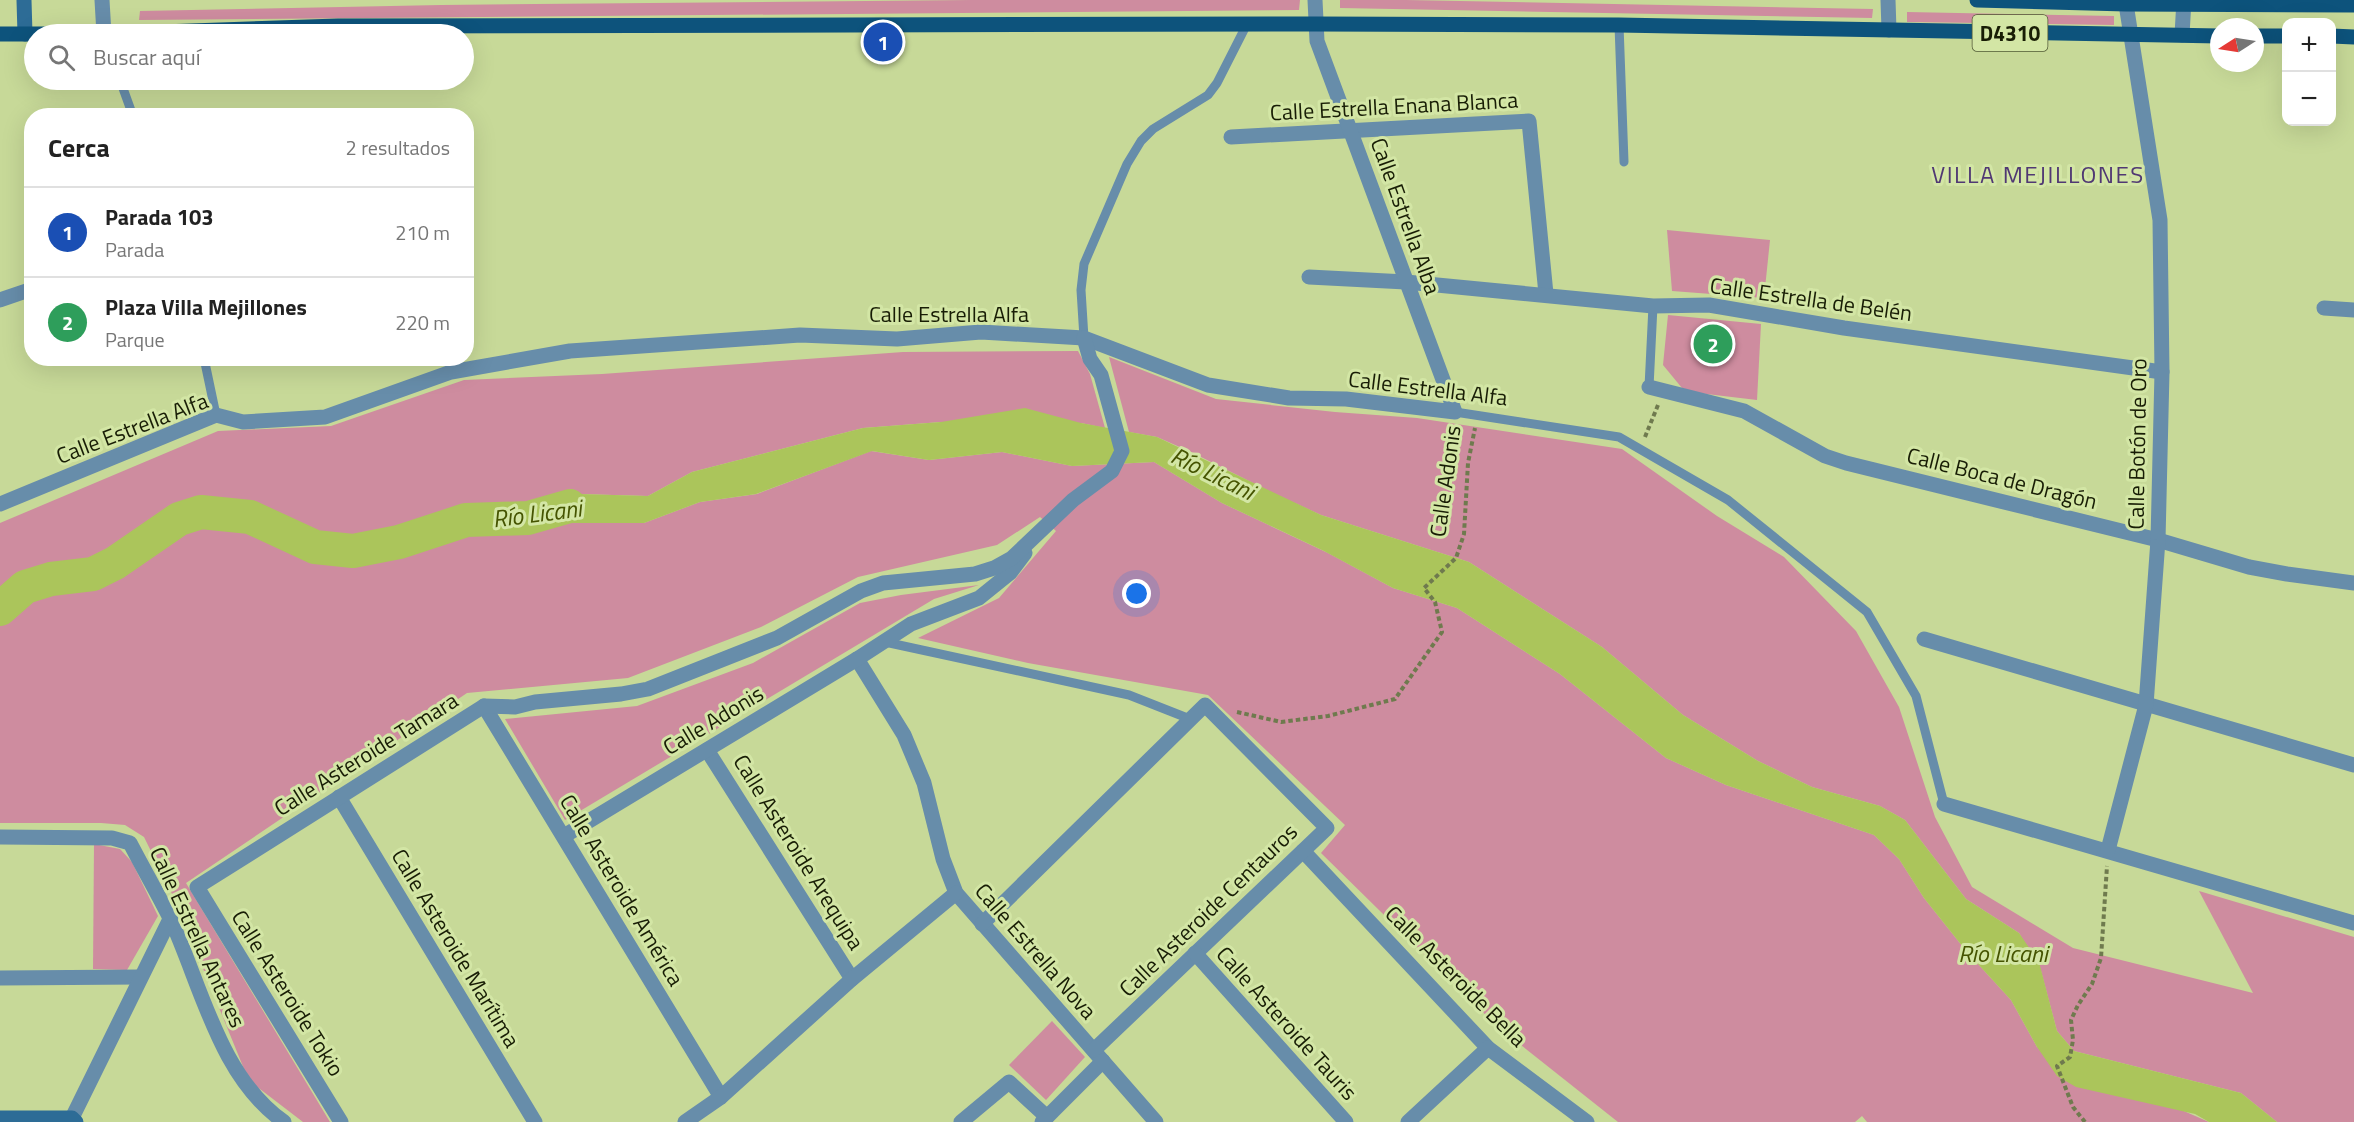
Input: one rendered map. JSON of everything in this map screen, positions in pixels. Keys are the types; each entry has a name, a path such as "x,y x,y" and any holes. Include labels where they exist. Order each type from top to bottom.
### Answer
{"main road":[{"name":"D4310","path":"1977,0 2126,4 2184,2 2354,5"},
{"name":"D4310","path":"474,26 1620,25 2210,36"},
{"name":"D4310","path":"0,34 24,34"},
{"path":"2264,36 2282,36"},
{"path":"2336,36 2354,37"}],"street":[{"path":"24,0 25,24"},
{"path":"102,0 103,24"},
{"name":"Calle Estrella Alba","path":"1315,0 1317,41 1455,412"},
{"path":"1888,0 1889,30"},
{"path":"2182,35 2184,2"},
{"name":"Calle Botón de Oro","path":"2108,850 2146,705 2158,540 2162,372 2160,220 2126,4"},
{"name":"Calle Estrella Enana Blanca","path":"1231,137 1530,121 1546,294"},
{"name":"Calle Estrella de Belén","path":"1309,277 1406,282 1653,306 1709,305 1844,328 2162,372"},
{"path":"0,300 24,292"},
{"path":"2324,308 2354,310"},
{"name":"Calle Estrella Alfa","path":"0,504 216,415 243,422 325,417 451,372 570,351 800,335 897,339 981,332 1084,338 1208,385 1289,398 1346,399 1455,412"},
{"path":"1039,533 1073,501 1112,471 1122,451 1101,375 1090,358 1084,338"},
{"name":"Calle Boca de Dragón","path":"1657,389 1744,411 1825,456 1846,463 2158,540 2249,567 2354,583"},
{"name":"Calle Adonis","path":"564,836 911,624 980,598 1010,573 1039,533"},
{"name":"Calle Asteroide Tamara","path":"197,887 484,706 515,706 648,689 777,638 861,591 883,583 975,574 994,568 1012,558 1039,533"},
{"path":"1924,639 2354,765"},
{"name":"Calle Estrella Nova","path":"857,659 904,735 924,783 943,859 956,893 1156,1122"},
{"path":"982,924 1205,705"},
{"name":"Calle Asteroide Centauros","path":"1045,1119 1098,1055 1195,953 1327,828 1205,705"},
{"name":"Calle Asteroide América","path":"484,706 721,1097"},
{"name":"Calle Asteroide Arequipa","path":"707,750 852,979"},
{"name":"Calle Asteroide Marítima","path":"339,796 535,1122"},
{"path":"1944,804 2354,923"},
{"name":"Calle Estrella Antares","path":"0,837 112,838 130,843 170,920 232,1066 258,1100 284,1122"},
{"name":"Calle Asteroide Bella","path":"1303,851 1488,1048 1587,1122"},
{"name":"Calle Asteroide Tokio","path":"197,887 341,1122"},
{"path":"685,1122 721,1097 852,979 956,893"},
{"path":"0,1118 74,1120 140,978 170,920"},
{"name":"Calle Asteroide Tauris","path":"1195,953 1346,1122"},
{"path":"0,978 140,978"},
{"path":"1408,1122 1488,1048"},
{"path":"961,1122 1009,1082 1045,1119"}],"lane":[{"path":"1084,338 1081,290 1084,264 1127,164 1141,141 1153,129 1208,95 1217,83 1247,24"},
{"path":"1620,25 1624,162"},
{"path":"124,90 130,108"},
{"path":"1653,306 1657,389"},
{"path":"206,366 216,415"},
{"name":"Calle Estrella Alfa","path":"1455,412 1620,437 1728,500 1867,612 1916,696 1944,804"},
{"path":"884,641 1129,695 1190,719"}],"path":[{"path":"1641,449 1657,389"},
{"name":"Calle Adonis","path":"1205,705 1281,722 1328,716 1395,699 1442,632 1435,602 1424,588 1456,558 1464,534 1468,463 1477,416"},
{"path":"2085,1122 2073,1107 2057,1065 2070,1057 2073,1040 2072,1020 2078,1005 2092,984 2101,958 2108,850"}],"shaded area":[{"path":"971,0 1300,0 1299,10 139,20 140,11 441,5"},
{"path":"1340,0 1873,9 1872,18 1340,8"},
{"path":"1907,12 2114,16 2114,25 1907,22"},
{"path":"1667,230 1770,240 1764,298 1672,291"},
{"path":"1668,315 1761,324 1757,400 1698,393 1682,388 1663,365"},
{"path":"1078,351 1090,374 1105,428 1081,423 941,422 863,428 692,472 648,496 579,494 589,523 644,523 700,502 757,494 871,451 929,460 1002,452 1072,466 1154,462 1222,503 1328,553 1393,588 1457,608 1560,674 1666,758 1726,785 1874,835 1899,859 1924,898 1967,952 2011,1000 2037,1047 2209,1122 1867,1122 1862,1116 1855,1122 1618,1122 1497,1026 1321,853 1345,825 1208,695 1028,663 918,638 999,598 1056,531 1040,517 997,545 858,577 761,627 628,678 467,693 186,883 330,1122 303,1122 256,1086 244,1069 176,902 144,837 125,825 0,823 0,523 218,431 331,426 464,380 602,374 903,352"},
{"path":"1109,357 1216,399 1417,418 1622,449 1717,516 1784,557 1856,631 1899,707 1935,817 1972,887 2073,948 2253,993 2199,891 2354,937 2354,1122 2277,1122 2241,1093 2074,1051 2057,1031 2041,971 2019,933 1966,899 1905,820 1880,806 1812,787 1758,761 1683,715 1602,647 1469,562 1321,515 1157,437 1129,432"},
{"path":"979,585 934,599 565,820 505,719 637,706 753,663 860,603"},
{"path":"94,844 120,849 132,862 158,916 127,970 93,969"},
{"path":"1052,1021 1085,1057 1046,1100 1009,1065"}],"water":[{"name":"Río Licani","path":"1025,408 1081,423 1157,437 1321,515 1469,562 1602,647 1683,715 1758,761 1812,787 1880,806 1905,820 1966,899 2019,933 2039,962 2057,1031 2074,1051 2241,1093 2277,1122 2209,1122 2195,1114 2076,1087 2057,1076 2037,1047 2011,1000 1967,952 1924,898 1899,859 1874,835 1726,785 1666,758 1560,674 1457,608 1393,588 1324,551 1222,503 1154,462 1072,466 1002,452 929,460 872,451 756,494 700,502 644,523 531,523 517,510 579,494 648,496 692,472 863,428 941,422"}],"waterway":[{"name":"Río Licani","path":"0,609 25,587 51,579 93,574 115,563 179,519 201,512 250,517 315,547 353,551 399,542 466,520 528,518 570,506"}],"place":[{"name":"Parada 103","path":"883,42"},
{"name":"Plaza Villa Mejillones","path":"1713,344"}],"district":[{"name":"VILLA MEJILLONES","path":"2038,174"}]}
